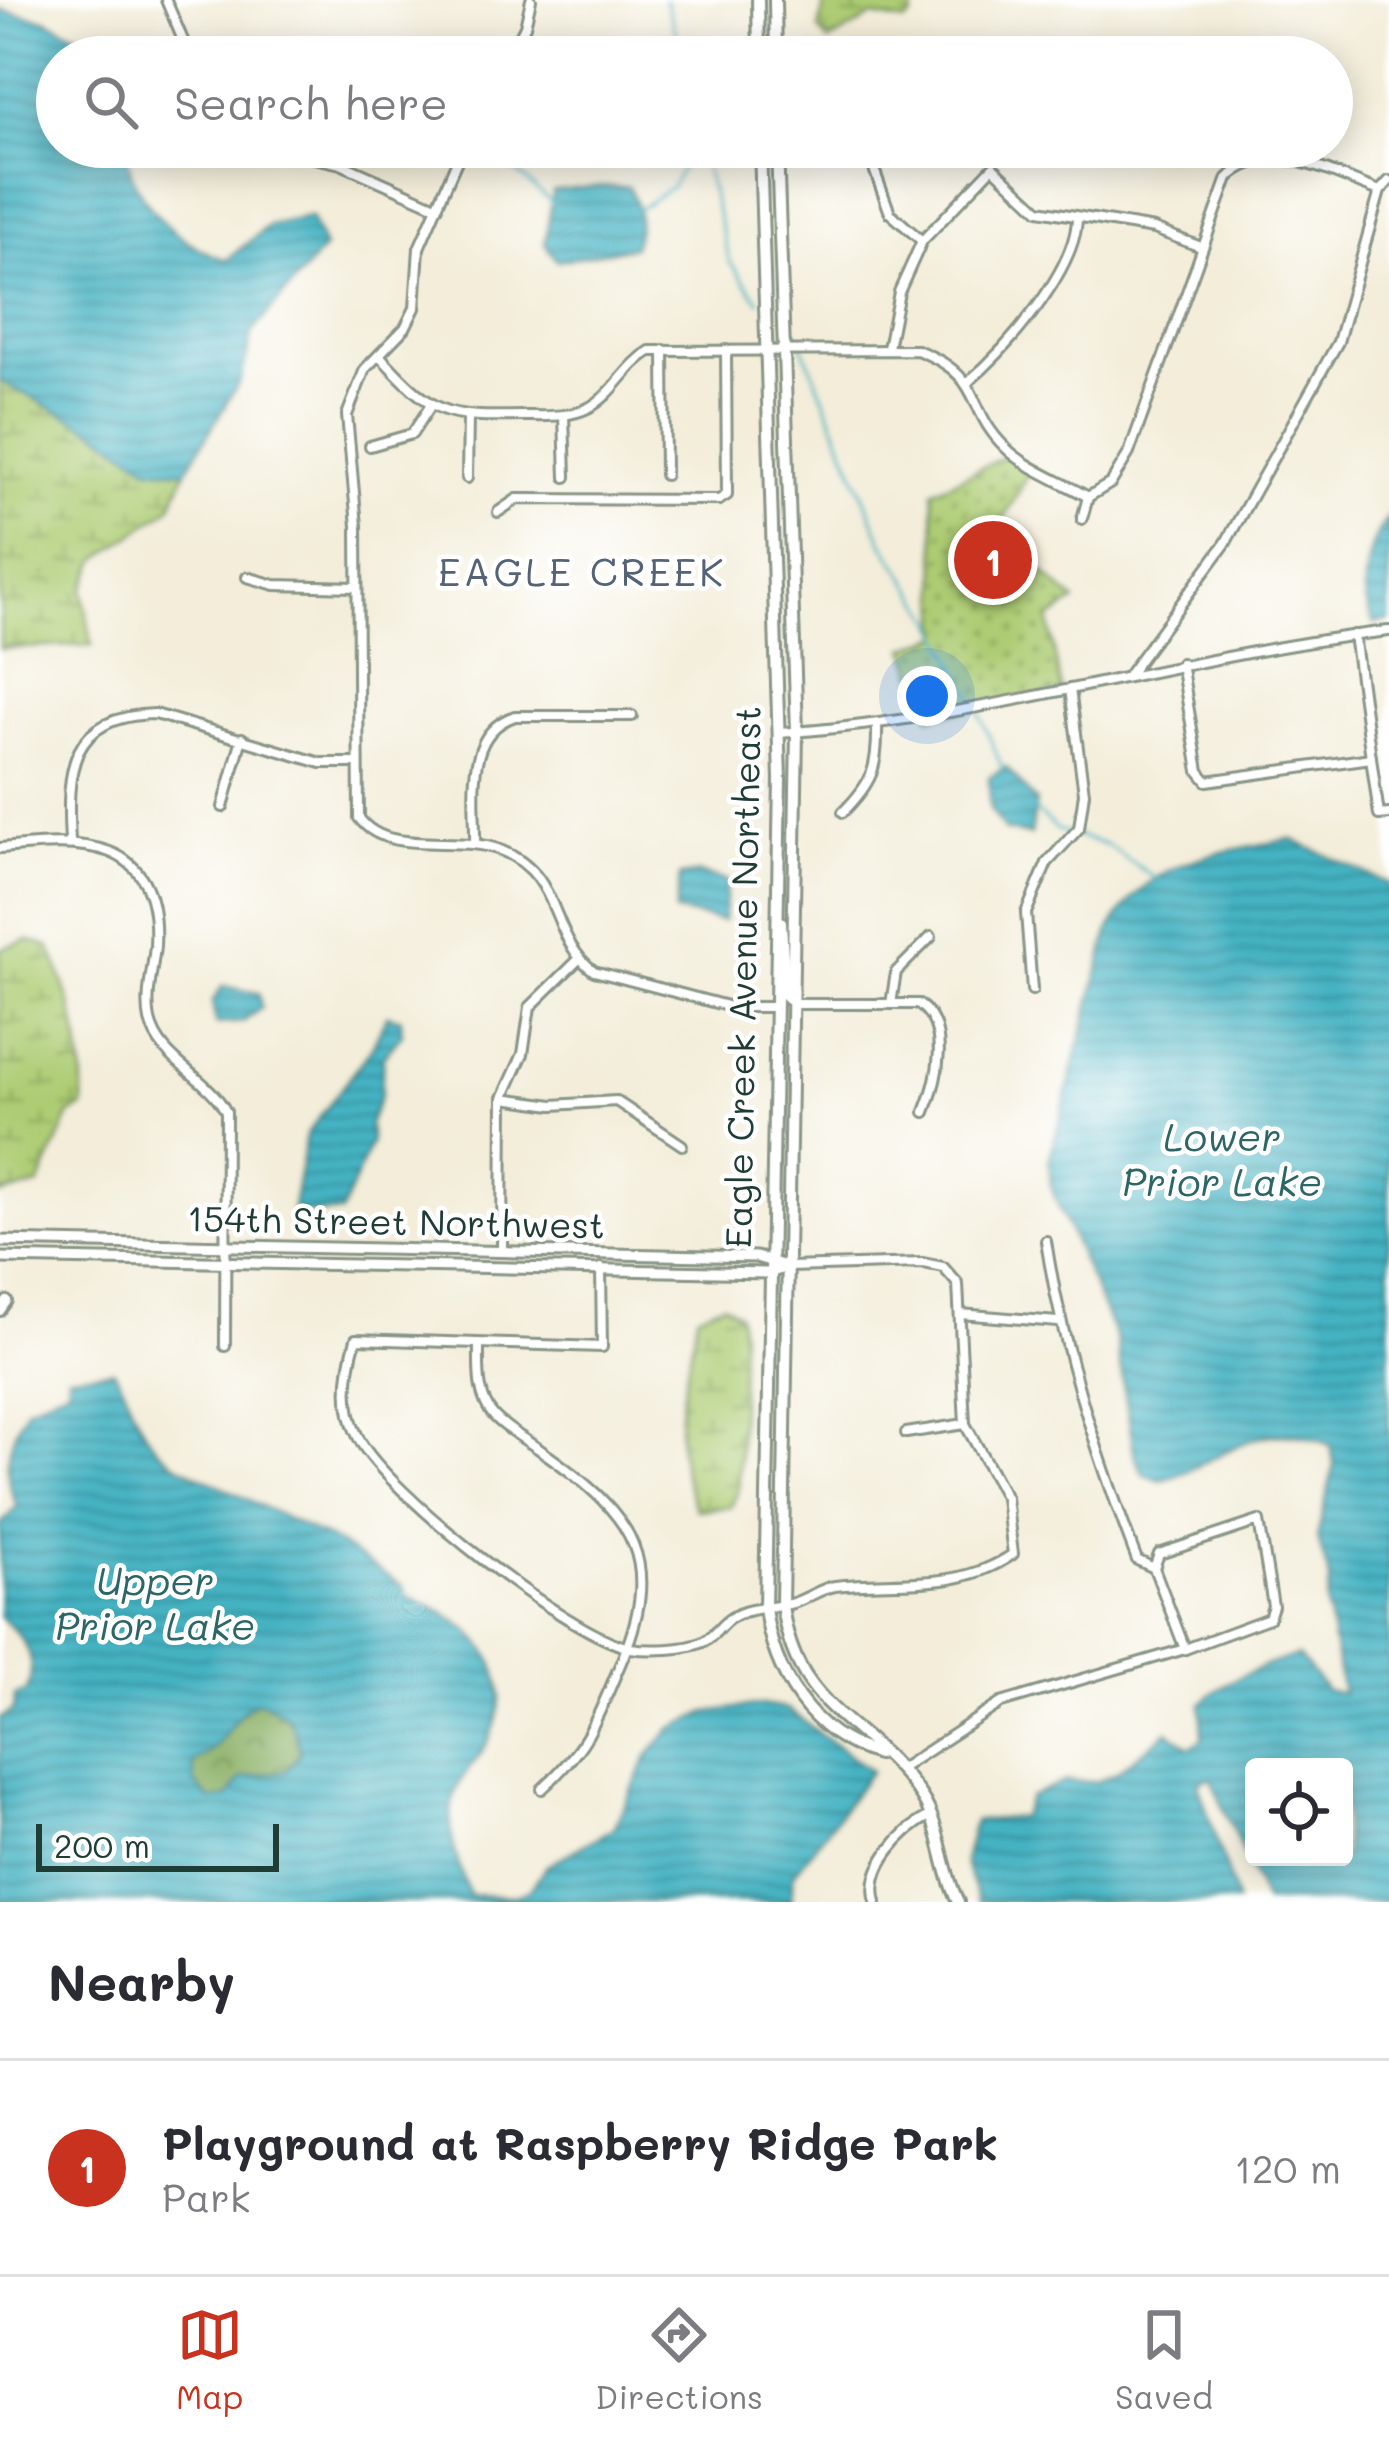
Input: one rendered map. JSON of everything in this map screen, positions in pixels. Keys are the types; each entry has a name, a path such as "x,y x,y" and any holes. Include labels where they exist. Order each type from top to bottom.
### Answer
{"main road":[{"path":"758,0 758,36"},
{"path":"775,0 776,36"},
{"name":"Eagle Creek Avenue Northeast","path":"761,168 779,733 768,1258 773,1607"},
{"name":"Eagle Creek Avenue Northeast","path":"778,168 797,732 789,1267 770,1644 797,1698 862,1750 880,1755 899,1770 932,1815 958,1902"},
{"path":"777,907 784,938 785,995 794,1004"}],"street":[{"path":"166,0 181,36"},
{"path":"517,36 531,0"},
{"path":"350,168 438,207"},
{"path":"454,168 419,248 415,308 352,393 347,415 354,454 356,800 367,830 382,838 475,843 525,863 548,887 578,960 617,980 655,983 731,1007 774,1007"},
{"path":"874,168 890,213 922,241"},
{"path":"888,348 898,292 922,241 991,168"},
{"path":"995,168 1039,210 1154,229 1201,247"},
{"path":"1082,519 1088,497 1112,483 1129,453 1221,192 1239,168"},
{"path":"1313,168 1380,191"},
{"path":"1128,675 1226,544 1338,342 1380,191 1389,181"},
{"path":"968,382 1008,344 1060,268 1072,248 1077,219"},
{"path":"379,355 430,405 468,416 564,415 591,407 628,364 664,350 917,350 947,362 968,382 1005,448 1088,497"},
{"path":"664,350 665,475"},
{"path":"498,512 517,500 719,500 727,495 726,350"},
{"path":"370,446 412,434 430,405"},
{"path":"564,415 566,477"},
{"path":"467,478 468,416"},
{"path":"247,577 275,585 357,587"},
{"path":"779,733 982,710 1181,663 1389,631"},
{"path":"1354,635 1379,815 1389,814"},
{"path":"1181,663 1199,771 1207,781 1371,758"},
{"path":"1031,990 1026,913 1047,863 1079,827 1084,793 1070,688"},
{"path":"70,841 69,770 82,743 103,724 128,715 155,714 321,763 356,764"},
{"path":"475,843 478,756 484,736 496,722 515,716 632,716"},
{"path":"843,812 872,782 878,764 877,724"},
{"path":"224,807 242,739"},
{"path":"0,848 70,841 104,846 127,862 146,888 155,940 150,1020 169,1052 219,1098 226,1112 224,1346"},
{"path":"891,1004 896,972 932,937"},
{"path":"502,1250 503,1098 523,1054 530,1007 578,960"},
{"path":"794,1004 918,1004 936,1024 935,1081 925,1112"},
{"path":"503,1098 554,1105 616,1101 682,1145"},
{"path":"1046,1241 1058,1322 1137,1560 1154,1568"},
{"name":"154th Street Northwest","path":"0,1244 502,1250 768,1258 789,1267"},
{"name":"154th Street Northwest","path":"0,1258 768,1273 789,1267 943,1267 958,1283 961,1314"},
{"path":"601,1267 602,1347 356,1339 348,1397 355,1433 378,1471 562,1615 628,1648 704,1642 728,1619 831,1586 913,1587 994,1568 1012,1554 1006,1498 965,1424 961,1314 1058,1322"},
{"path":"0,1311 7,1301"},
{"path":"478,1346 479,1387 493,1415 601,1493 627,1527 643,1585 639,1624 584,1750 542,1790"},
{"path":"906,1432 965,1424"},
{"path":"899,1770 1001,1702 1185,1649 1269,1618 1273,1606 1265,1535 1259,1521 1159,1553 1154,1568 1185,1649"},
{"path":"876,1902 876,1873 886,1856 913,1824 932,1815"}],"green space":[{"path":"825,0 915,0 912,17 904,22 873,16 838,36 824,36 819,30"},
{"path":"0,381 99,433 150,468 186,471 171,507 97,560 83,590 92,645 0,649"},
{"path":"1008,455 1031,469 994,537 1015,547 1075,601 1049,620 1061,691 930,717 906,648 940,636 933,491"},
{"path":"27,940 49,946 65,986 79,1044 83,1107 70,1114 39,1185 0,1195 0,949"},
{"path":"723,1303 739,1314 741,1334 739,1488 731,1507 696,1510 681,1457 680,1412 697,1315"},
{"path":"257,1701 288,1719 300,1752 286,1771 242,1778 227,1798 212,1800 195,1784 193,1763"}],"water":[{"path":"0,10 45,19 80,36 36,36 36,168 131,168 136,185 160,218 192,244 227,260 269,225 310,217 324,248 253,331 241,379 186,471 150,468 99,433 0,381"},
{"path":"629,187 638,216 633,247 557,261 545,244 553,191"},
{"path":"1389,516 1389,621 1374,623 1366,597 1366,568"},
{"path":"1006,767 1036,802 1031,835 1005,831 990,809 989,777"},
{"name":"Lower Prior Lake","path":"1291,839 1389,884 1389,1902 1264,1902 1248,1866 1353,1866 1353,1758 1245,1758 1245,1858 1210,1777 1198,1784 1237,1902 979,1902 964,1862 974,1821 1022,1817 1030,1797 1066,1781 1096,1782 1114,1774 1168,1731 1190,1747 1203,1739 1201,1704 1233,1681 1273,1663 1298,1656 1327,1691 1342,1693 1326,1604 1330,1580 1317,1537 1334,1465 1330,1445 1282,1434 1261,1437 1160,1481 1143,1474 1134,1453 1116,1339 1051,1189 1049,1161 1109,931 1144,887 1187,862"},
{"path":"699,873 727,881 723,921 675,912 680,876"},
{"path":"223,986 259,993 261,1008 243,1022 216,1024 212,1002"},
{"path":"387,1015 401,1019 402,1034 383,1057 381,1094 369,1125 371,1142 341,1213 292,1213 306,1135 371,1049"},
{"name":"Upper Prior Lake","path":"114,1370 144,1431 174,1463 337,1543 403,1586 408,1597 454,1619 487,1651 500,1692 498,1716 488,1742 460,1782 451,1822 469,1895 513,1896 529,1890 546,1866 614,1828 648,1756 671,1729 707,1712 762,1705 787,1709 871,1771 794,1874 790,1902 0,1902 0,1718 14,1710 15,1696 27,1691 31,1668 23,1641 0,1617 0,1525 17,1506 8,1456 27,1407 67,1388 68,1375","holes":["257,1701 288,1719 300,1753 286,1771 242,1778 227,1798 211,1800 195,1784 193,1763 215,1746 247,1707"]}],"waterway":[{"path":"665,0 677,36"},
{"path":"511,168 554,204"},
{"path":"639,209 671,187 682,168"},
{"path":"705,168 730,262 759,301"},
{"path":"789,327 798,335 883,543 933,618 975,703"},
{"path":"979,712 1003,770"},
{"path":"1034,809 1057,830 1107,845 1159,881"}],"place":[{"name":"Playground at Raspberry Ridge Park","path":"993,560"}],"district":[{"name":"EAGLE CREEK","path":"582,572"}]}
